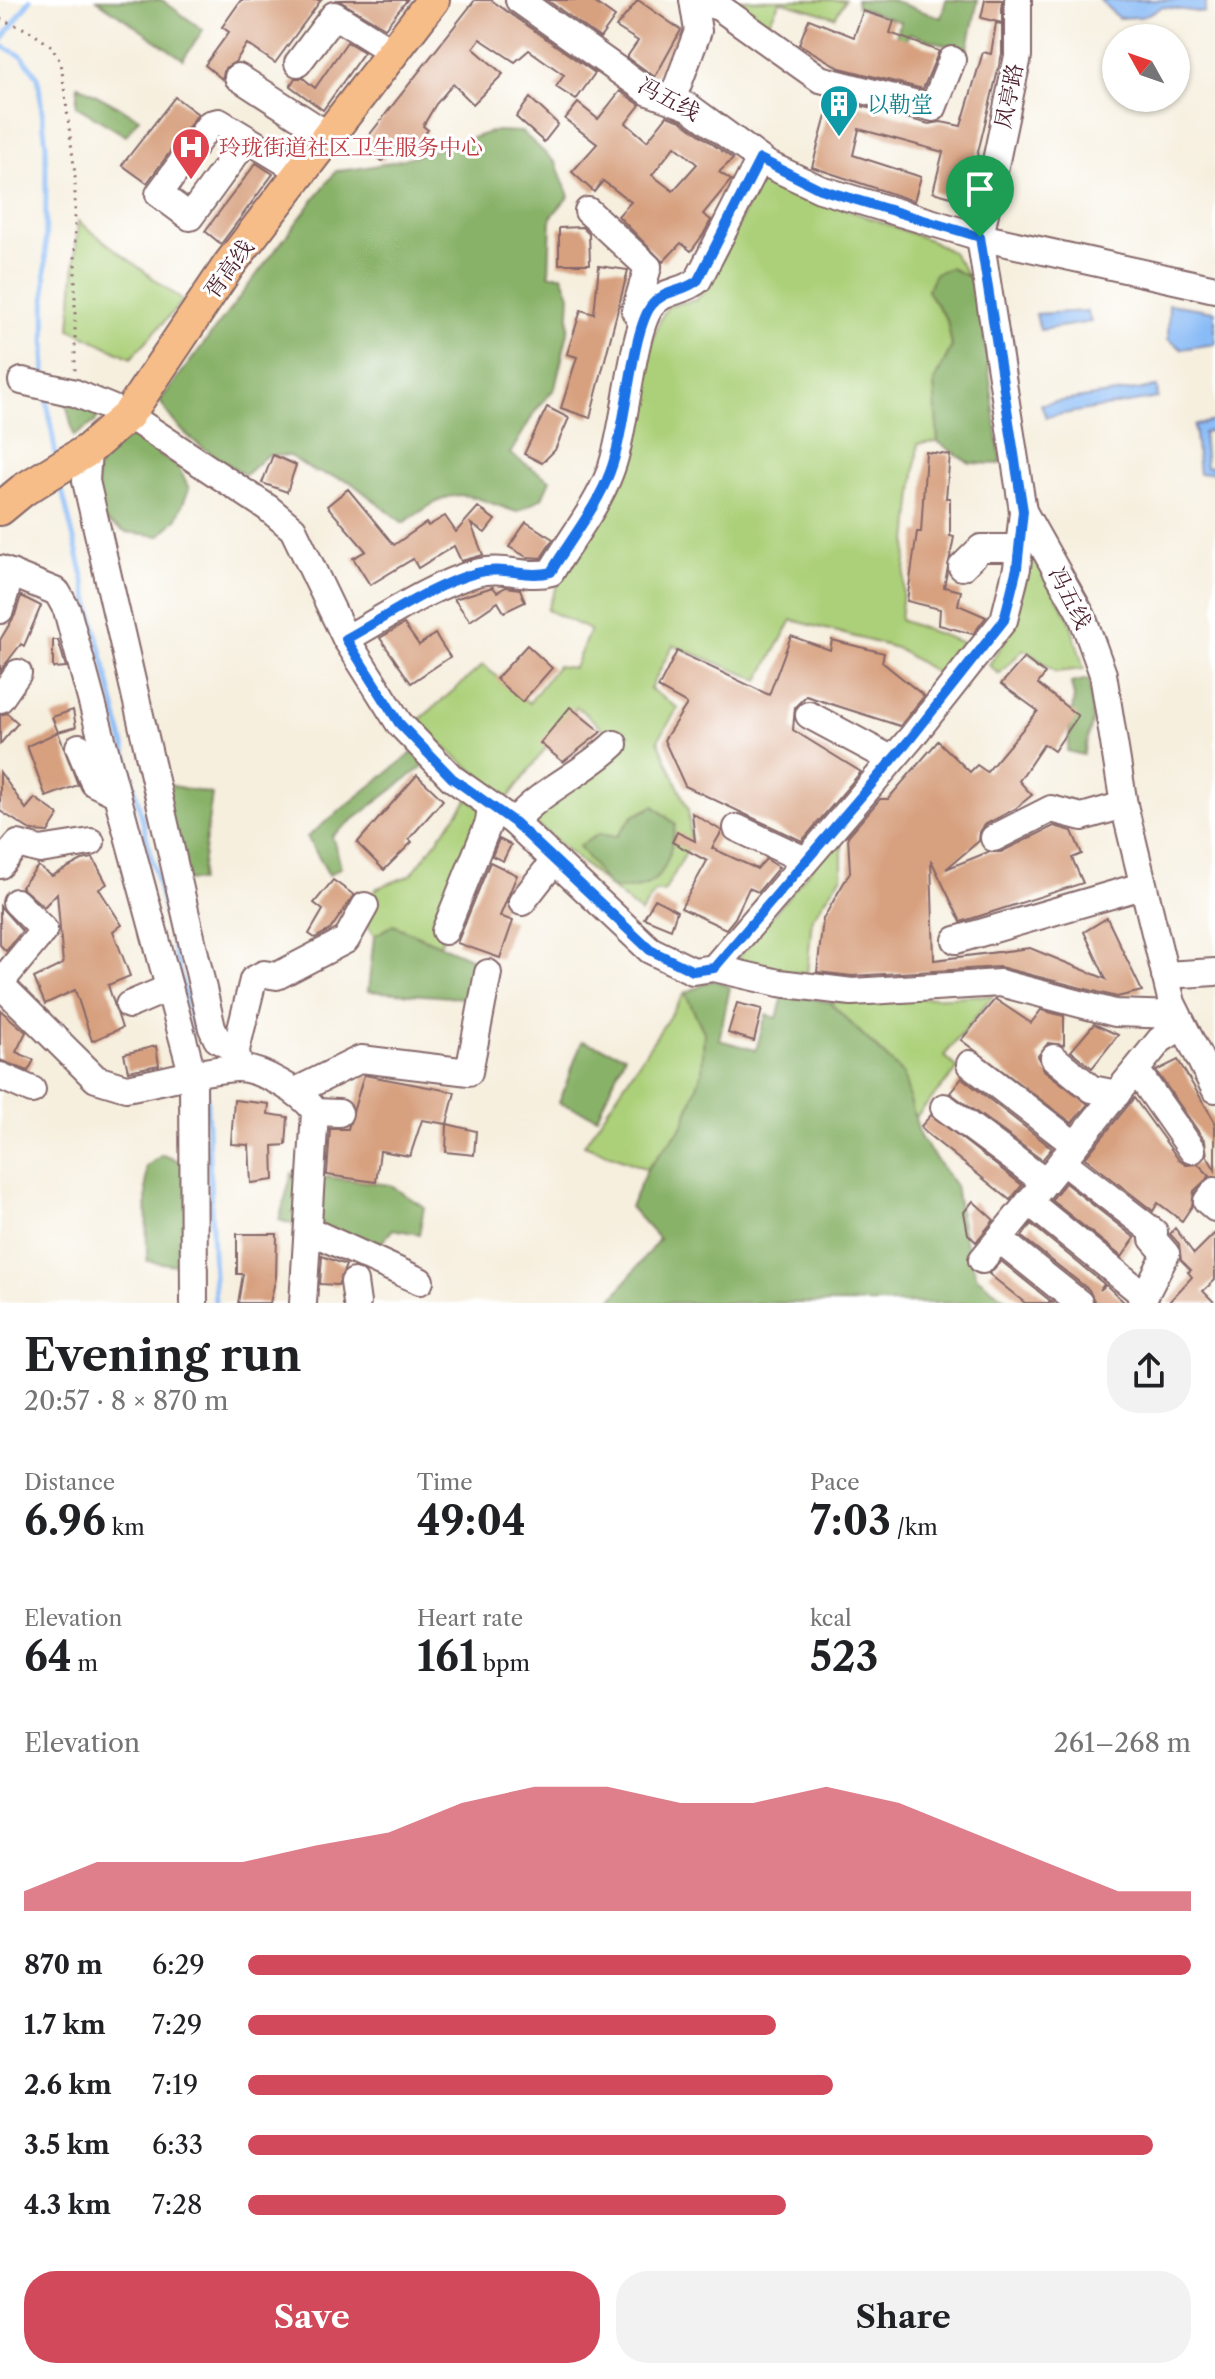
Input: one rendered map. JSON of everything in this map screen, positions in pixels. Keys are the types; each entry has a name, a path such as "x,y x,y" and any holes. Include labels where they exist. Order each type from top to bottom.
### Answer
{"main road":[{"name":"胥高线","path":"11,500 88,450 128,415 229,265 433,0"}],"street":[{"name":"冯五线","path":"519,0 649,92 689,107 760,159 820,189 980,237 1023,511 1082,616 1103,674 1124,805 1165,975 1180,1020 1215,1089"},
{"path":"672,100 698,31 695,0 719,7 820,79 933,108 952,60"},
{"name":"凤亭路","path":"980,237 1018,56 1018,0"},
{"path":"298,63 334,15 393,52"},
{"path":"238,77 329,136"},
{"path":"246,140 302,172"},
{"path":"346,639 440,587 476,573 499,569 540,575 551,572 610,474 624,427 643,325 651,307 667,292 688,288 698,280 760,159"},
{"path":"588,211 648,267 635,311 643,325"},
{"path":"980,237 1215,289"},
{"path":"22,381 75,393 128,415 237,485 293,529 346,639 399,723 452,778 514,822 650,950 693,971 714,968 779,983 852,992 906,992 1000,983 1115,1013 1180,1020"},
{"path":"88,450 86,481 221,1067"},
{"path":"714,968 1004,620 1019,548 1023,511"},
{"path":"962,567 981,548 1019,548"},
{"path":"0,610 5,571 57,592 67,610 169,988 221,1067"},
{"path":"0,699 18,673"},
{"path":"809,715 891,759"},
{"path":"514,822 530,803 590,768 614,744"},
{"path":"79,747 94,783 117,794"},
{"path":"994,838 1051,809 1082,817 1124,805"},
{"path":"445,931 489,822 491,806"},
{"path":"737,828 805,860"},
{"path":"0,865 18,844 40,850 91,842"},
{"path":"522,902 554,861"},
{"path":"956,940 1142,886"},
{"path":"16,902 44,930 0,983 96,1079 126,1088 221,1067 296,1091 327,1113 308,1230 303,1303"},
{"path":"194,1303 221,1067 253,980 264,974 277,976 346,940 365,906"},
{"path":"1165,975 1215,972"},
{"path":"296,1091 361,1059 469,1072 488,973"},
{"path":"129,1005 169,988"},
{"path":"982,1260 1160,1040 1180,1020"},
{"path":"1054,1058 1092,1089 1117,1094"},
{"path":"944,1107 1037,1192 1143,1299 1166,1254 1153,1239 1154,1232 970,1064"},
{"path":"1136,1070 1192,1150"},
{"path":"0,1076 32,1090"},
{"path":"1215,1191 1207,1201 1215,1208"},
{"path":"308,1230 420,1281"},
{"path":"999,1239 1079,1303"}],"path":[{"path":"0,19 28,30 51,46 61,63 75,174 75,393"}],"green space":[{"path":"97,0 162,0 203,30 183,59"},
{"path":"725,0 845,0 835,17 780,1 765,30"},
{"path":"856,0 891,0 941,18 946,0 978,0 967,52 909,33 891,77 882,72 901,22 857,7"},
{"path":"78,85 139,118 126,136 76,106"},
{"path":"494,131 522,132 556,163 569,196 551,217 549,275 562,275 570,295 568,332 555,388 536,410 510,454 550,480 542,498 517,512 458,495 436,502 403,523 349,481 313,471 290,456 267,455 245,475 197,444 176,425 160,401 336,171 397,161"},
{"path":"763,173 788,188 932,241 952,252 969,277 950,268 927,291 947,320 952,346 934,382 938,442 918,444 900,620 969,645 943,677 896,648 792,620 759,680 673,645 650,689 678,708 658,740 688,809 691,844 664,892 655,892 641,913 528,817 624,746 577,707 508,798 451,753 418,721 483,665 529,703 557,666 574,668 590,630 547,610 630,446 659,322 668,306 696,300 708,287"},
{"path":"78,221 183,301 131,358 70,329"},
{"path":"950,268 969,277 981,310 1001,464 970,463 938,442 934,382 952,346 947,320 927,291 935,273"},
{"path":"66,403 99,413 95,422 74,436"},
{"path":"125,432 179,468 189,489 177,518 160,536 125,532 102,520 97,492 98,472 106,454"},
{"path":"1030,556 1035,559 1069,618 1084,669 1056,672 1024,649 999,674 989,665 1014,625"},
{"path":"1089,679 1093,720 1083,755 1067,751 1074,697 1071,683"},
{"path":"417,749 430,761 332,836 341,867 329,875 307,837"},
{"path":"164,784 212,794 200,881 179,880"},
{"path":"469,798 488,814 440,945 393,926 374,936 358,912 377,888 411,875"},
{"path":"654,806 675,824 665,865 659,875 641,887 610,888 579,846 599,834 616,837 633,816"},
{"path":"835,839 842,845 842,876 812,918 807,974 752,966 737,959"},
{"path":"393,925 475,960 464,998 368,991 374,936"},
{"path":"713,980 730,987 719,1040 756,1050 766,1015 777,1018 784,993 829,1002 903,1074 920,1137 955,1186 965,1241 977,1277 1011,1303 609,1303 659,1239 630,1207 647,1169 683,1126 702,1072 704,1032 685,993"},
{"path":"685,993 704,1032 702,1072 683,1126 647,1169 584,1145"},
{"path":"993,995 944,1056 958,1069 914,1119 903,1074 829,1002"},
{"path":"582,1041 625,1055 597,1117 559,1103"},
{"path":"162,1155 186,1163 190,1267 147,1261 146,1167"},
{"path":"292,1173 390,1185 424,1207 419,1234 393,1229 376,1249 279,1220"}],"water":[{"path":"1100,0 1207,0 1204,13 1163,7 1141,17 1118,18"},
{"path":"1169,304 1215,311 1215,344 1182,349 1168,339"},
{"path":"1087,311 1091,322 1040,330 1036,314"},
{"path":"1157,387 1158,398 1046,417 1041,404"},
{"path":"1215,421 1215,430 1203,433 1206,467 1215,466 1215,472 1199,474 1194,425"}],"building":[{"path":"241,0 321,0 275,63 247,44 235,62 225,68 222,79 205,65 229,32 222,27"},
{"path":"338,0 407,0 385,28"},
{"path":"475,0 491,0 595,73 576,100 556,87 564,75 529,50 515,62 480,39 473,48 503,74 473,104 453,84 436,104 423,126 428,130 413,149 399,139 382,161 360,147"},
{"path":"547,0 591,0 615,17 600,38"},
{"path":"638,0 681,30 655,77 627,57 638,41 616,27"},
{"path":"985,0 1002,0 1002,23 981,18"},
{"path":"863,11 894,21 890,33 939,51 923,89 840,68 799,44 809,19 854,37"},
{"path":"996,23 1002,24 1002,54 966,201 933,192 943,152 859,129 853,155 921,177 914,201 812,167 831,98 929,124 941,122 961,126 983,52 991,54"},
{"path":"347,42 364,52 323,110 290,86 295,78 303,78 315,88"},
{"path":"620,91 640,105 626,123 647,141 667,116 681,121 733,159 719,172 731,180 703,214 711,220 691,251 681,243 663,262 618,216 631,202 603,181 594,192 572,172 597,144 565,119 578,103 598,119","holes":["675,146 697,164 673,191 652,175"]},
{"path":"175,97 198,114 147,183 122,165"},
{"path":"530,98 558,124 544,142 516,117"},
{"path":"256,163 273,174 221,244 205,231"},
{"path":"582,227 589,234 590,264 559,264 559,228"},
{"path":"599,266 628,270 590,418 561,408 577,357 567,354 581,310 594,314"},
{"path":"547,407 569,418 555,450 542,463 524,454"},
{"path":"926,452 950,455 946,498 950,498 950,536 954,537 944,587 961,591 958,605 986,617 973,634 939,625 940,609 907,601 917,532 921,532"},
{"path":"273,455 296,465 287,492 262,483"},
{"path":"348,489 394,545 426,523 428,526 445,516 456,532 478,507 495,520 485,533 471,524 483,555 461,561 454,546 418,568 413,559 370,585 353,558 366,551 327,506"},
{"path":"526,522 553,539 541,558 527,557 509,547"},
{"path":"493,587 497,592 506,587 520,589 525,602 504,612 498,602 470,621 454,599"},
{"path":"21,596 41,606 24,646 21,644 0,671 0,640 15,615"},
{"path":"404,624 419,645 435,634 450,657 411,683 380,638"},
{"path":"791,636 830,650 832,640 884,653 882,662 924,696 900,726 806,696 795,707 793,730 861,772 802,841 685,786 664,740 687,704 658,688 677,651 769,695"},
{"path":"53,640 58,640 66,667 53,668"},
{"path":"527,645 552,668 522,702 496,679"},
{"path":"1024,658 1045,674 1038,684 1078,716 1054,751 1044,744 1019,781 1032,795 1015,809 986,824 980,830 979,841 946,869 988,852 1001,852 1054,826 1072,831 1082,854 1072,858 1083,883 961,922 931,860 934,960 1030,948 1106,979 1084,932 1107,918 1142,991 1117,997 1000,967 852,976 817,972 823,919 850,872 848,836 880,799 888,799 938,741 970,772 977,765 987,772 1038,711 1001,684"},
{"path":"570,707 601,732 563,762 540,743"},
{"path":"73,710 76,727 58,732 52,717"},
{"path":"7,713 18,723 0,744 0,715"},
{"path":"58,732 78,785 46,797 27,746"},
{"path":"0,772 26,809 35,798 59,815 48,832 32,831 0,811"},
{"path":"417,775 443,800 409,839 412,842 384,870 357,843"},
{"path":"692,813 722,831 712,848 757,869 766,859 779,867 758,892 749,888 735,918 726,929 681,908 707,861 672,842 677,832 695,841"},
{"path":"499,839 511,845 503,861 492,856"},
{"path":"93,858 107,884 99,889 122,925 113,931 130,976 108,985 122,1028 92,1041 75,990 45,1004 34,978 63,964 57,893 44,907 21,887 38,866 52,876 82,860"},
{"path":"490,862 517,875 500,916 513,921 500,958 457,943"},
{"path":"333,880 354,895 330,930 315,938 309,934 323,910 314,903"},
{"path":"655,899 677,911 671,929 644,918"},
{"path":"0,906 22,931 6,951 0,945"},
{"path":"995,999 1031,1023 1041,1010 1064,1016 1064,1045 1048,1043 1038,1056 1044,1070 1088,1104 1072,1123 961,1040"},
{"path":"737,1003 762,1009 754,1041 728,1033"},
{"path":"0,1010 26,1032 16,1052 34,1060 28,1071 0,1060"},
{"path":"1094,1024 1118,1035 1092,1068 1071,1051"},
{"path":"156,1046 159,1065 128,1071 124,1054"},
{"path":"1178,1060 1215,1122 1215,1170 1207,1156 1205,1141 1156,1071"},
{"path":"364,1075 455,1092 447,1124 422,1120 410,1156 380,1151 376,1182 327,1175 330,1129 348,1129"},
{"path":"962,1078 1052,1148 1042,1160 950,1093"},
{"path":"1134,1098 1179,1160 1186,1165 1198,1164 1210,1176 1194,1191 1192,1206 1182,1221 1158,1203 1153,1211 1085,1158"},
{"path":"234,1100 269,1104 268,1114 288,1117 286,1145 273,1146 274,1180 251,1183 249,1145 231,1144"},
{"path":"931,1115 1022,1185 1010,1200 925,1132 921,1126"},
{"path":"447,1124 476,1131 474,1155 446,1152"},
{"path":"1065,1183 1135,1238 1122,1257 1051,1200"},
{"path":"973,1201 994,1220 976,1242 968,1234 964,1212"},
{"path":"1031,1224 1104,1284 1100,1290 1106,1285 1125,1303 1095,1303 1089,1290 1022,1237"},
{"path":"1175,1228 1194,1254 1215,1233 1215,1280 1203,1291 1215,1303 1168,1303 1192,1277 1188,1272 1191,1270 1181,1260 1179,1244 1170,1234"},
{"path":"237,1234 277,1234 276,1277 270,1303 238,1303 243,1274 237,1274"},
{"path":"322,1256 346,1265 338,1285 320,1284"},
{"path":"1001,1261 1053,1303 1025,1303 989,1274"}],"waterway":[{"path":"0,43 30,0"},
{"path":"0,45 22,56 38,77 46,145 45,377"},
{"path":"46,395 56,456"},
{"path":"60,482 194,1032"},
{"path":"206,1080 215,1303"}],"place":[{"name":"以勒堂","path":"839,138"},
{"name":"玲珑街道社区卫生服务中心","path":"191,181"}],"route":[{"path":"760,159 820,189 980,237 1023,511 1017,568 1004,620 911,738 851,804 714,968 693,971 650,950 514,822 452,778 399,723 346,639 440,587 476,573 499,569 540,575 551,572 610,474 624,427 641,330 651,307 667,292 688,288 698,280 760,159"}]}
